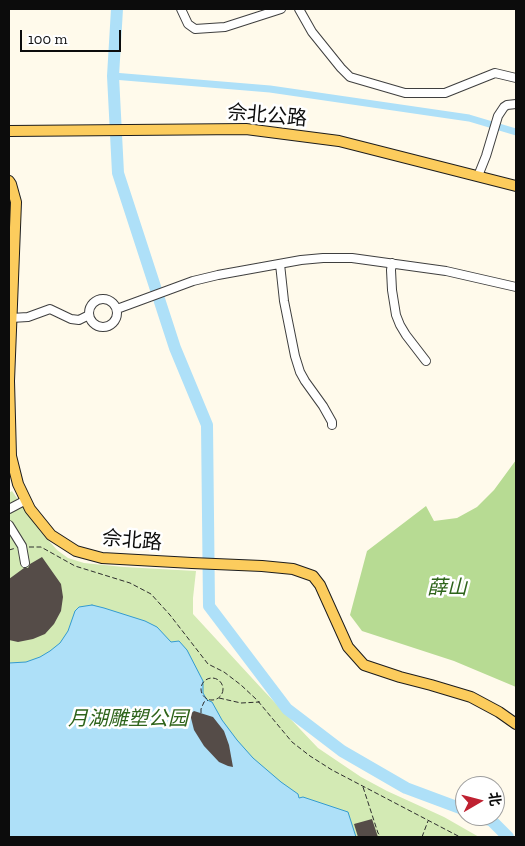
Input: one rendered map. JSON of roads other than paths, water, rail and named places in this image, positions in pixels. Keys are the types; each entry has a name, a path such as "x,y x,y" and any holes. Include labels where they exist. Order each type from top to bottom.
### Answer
{"main road":[{"name":"佘北公路","path":"9,131 246,129 339,141 516,186"},
{"name":"佘北路","path":"9,182 16,202 11,253 9,353 11,456 18,484 30,509 51,535 76,551 102,558 262,566 293,569 313,576 320,585 348,647 364,666 471,697 516,724"}],"street":[{"path":"180,9 188,24 195,30 225,27 281,9"},
{"path":"299,9 312,32 350,77 405,93 445,93 496,73 516,78"},
{"path":"478,176 498,116 504,107 516,104"},
{"path":"116,309 179,285 218,275 301,260 323,258 352,258 446,271 516,287"},
{"path":"392,263 393,302 400,325 426,361"},
{"path":"280,264 286,309 300,372 323,406 332,425"},
{"path":"103,299 113,303 116,309 115,321 109,326 100,328 94,325 89,315 92,305 96,301 103,299"},
{"path":"11,318 28,317 50,309 71,320 78,320 89,315"},
{"path":"9,509 26,500"},
{"path":"9,525 22,546 25,564"}],"water":[{"name":"月湖雕塑公园","path":"92,605 145,621 157,627 171,642 179,641 187,650 203,681 203,693 207,700 212,702 222,720 253,758 298,794 299,798 303,797 348,812 356,837 9,837 9,663 26,662 50,651 60,643 68,631 75,611 79,607"}],"waterway":[{"path":"117,9 113,76 118,173 175,348 207,425 209,606 287,709 342,751 406,788 455,806"},
{"path":"113,76 270,89 469,118 516,132"},
{"path":"497,826 508,837"}],"park label":[{"name":"薛山","path":"447,588"}]}
